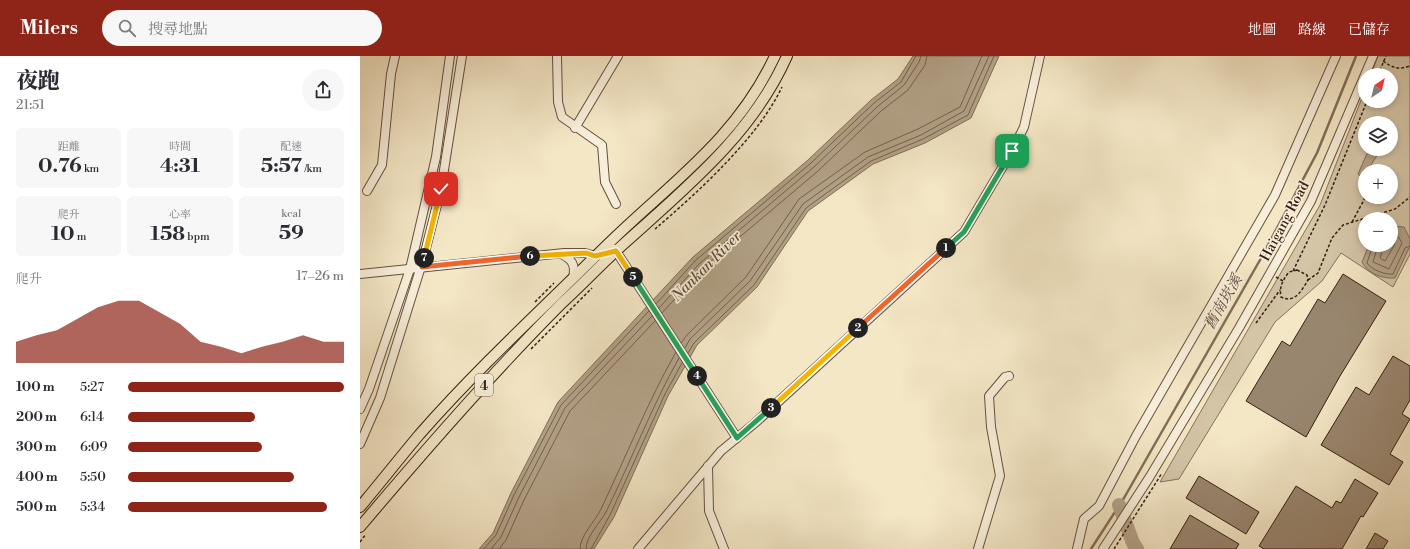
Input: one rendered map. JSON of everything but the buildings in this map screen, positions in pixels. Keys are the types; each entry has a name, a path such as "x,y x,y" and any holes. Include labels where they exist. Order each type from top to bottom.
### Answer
{"main road":[{"name":"4","path":"360,507 435,418 483,367 607,244 712,148 745,108 765,77 775,56"},
{"name":"4","path":"365,528 434,438 557,308 720,155 754,114 771,89 787,56"}],"street":[{"path":"367,191 382,165 391,74 395,56"},
{"path":"360,409 369,389 410,269 436,157 450,56"},
{"path":"360,444 380,398 422,267 441,189 462,56"},
{"path":"557,56 558,102 562,117 575,128 602,146 605,182 616,204"},
{"path":"575,128 618,56"},
{"path":"638,549 721,451 964,232 1012,151 1024,127 1040,56"},
{"path":"1077,549 1084,519 1099,506 1136,436 1275,195 1300,142 1336,56"},
{"name":"Haigang Road","path":"1105,546 1140,493 1244,320 1311,201 1373,56"},
{"path":"607,244 616,251 737,438"},
{"path":"360,274 560,254 586,253 595,256 616,251"},
{"path":"560,254 570,258 574,264 573,278"},
{"path":"978,549 1000,476 991,427 989,396 1005,377 1010,376"},
{"path":"708,466 709,511 724,549"}],"path":[{"path":"1380,68 1386,56"},
{"path":"1383,61 1392,67 1400,69 1410,66"},
{"path":"654,230 712,177 746,139 776,100 785,81"},
{"path":"1293,271 1325,205 1364,108"},
{"path":"1280,290 1281,297 1292,299 1302,292 1308,280 1318,273 1332,238 1343,225 1395,209 1410,197"},
{"path":"1352,222 1362,204"},
{"path":"1256,323 1280,290 1283,281 1289,272 1302,271 1307,275 1308,280"},
{"path":"1275,276 1283,281"},
{"path":"528,352 593,287"},
{"path":"1114,549 1143,503"},
{"path":"360,542 365,528"}],"shaded area":[{"path":"1378,56 1410,56 1410,254 1393,287 1341,253 1322,281 1275,322 1179,479 1160,482 1320,205 1358,108 1398,108 1398,68 1374,68"}],"water":[{"name":"Nankan River","path":"913,56 999,56 971,118 925,143 873,164 808,211 757,287 697,345 668,396 614,517 594,549 479,549 493,533 511,493 558,402 693,257 808,160 871,100 898,79"},
{"path":"1366,156 1377,156 1372,164 1362,164"},
{"path":"1398,227 1404,227 1410,239 1410,246 1395,278 1386,278 1376,275 1368,270 1362,262 1366,252 1398,252"}],"waterway":[{"name":"舊南崁溪","path":"1091,549 1124,498 1260,260 1317,153 1356,56"},
{"path":"1119,505 1133,543 1137,549"}],"route":[{"path":"441,189 422,267 564,253 586,253 595,256 616,251 737,438 964,232 1012,151"}]}
